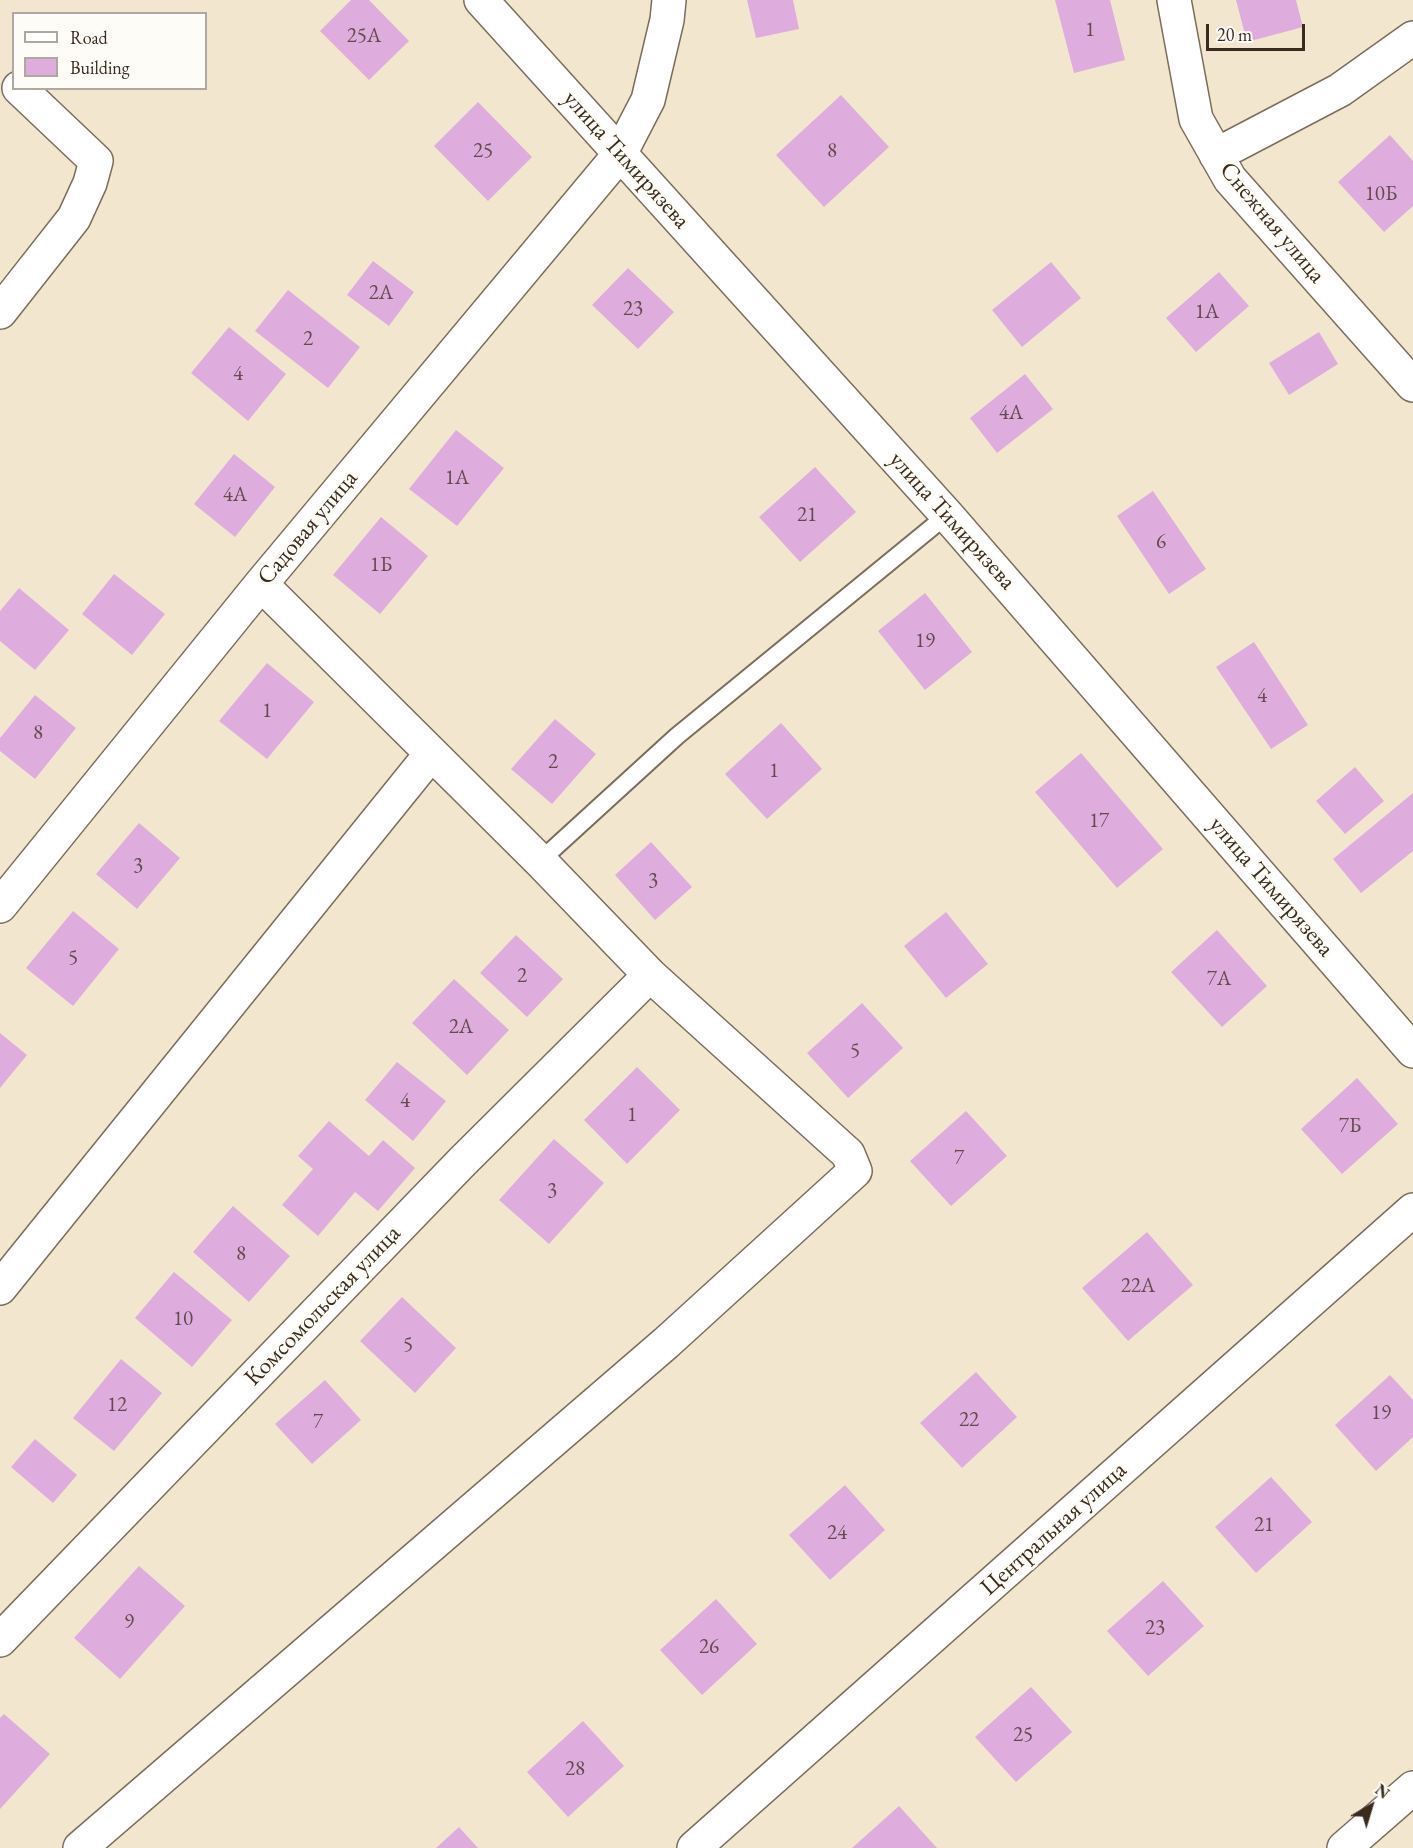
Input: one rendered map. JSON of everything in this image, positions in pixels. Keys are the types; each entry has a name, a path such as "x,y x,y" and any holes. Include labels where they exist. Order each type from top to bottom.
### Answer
{"street":[{"name":"улица Тимирязева","path":"481,0 947,515 1413,1051"},
{"name":"Садовая улица","path":"0,906 261,585 620,154 648,100 668,20 669,0"},
{"name":"Снежная улица","path":"1174,0 1196,119 1230,179 1413,385"},
{"path":"1216,155 1340,90 1413,38"},
{"path":"0,71 12,82"},
{"path":"0,312 74,218 90,183 96,161 21,90"},
{"path":"80,1848 666,1342 855,1171 848,1154 650,975 540,861 261,585"},
{"path":"0,1288 431,754"},
{"name":"Комсомольская улица","path":"0,1640 454,1170 650,975"},
{"name":"Центральная улица","path":"694,1848 1413,1210"},
{"path":"1344,1848 1413,1788"}],"lane":[{"path":"540,861 677,736 947,515"}],"building":[{"path":"351,0 369,0 409,41 369,80 320,31"},
{"path":"747,0 793,0 799,29 756,38"},
{"path":"1055,0 1110,0 1125,60 1074,73"},
{"path":"1236,0 1296,0 1303,27 1247,42"},
{"path":"841,95 889,147 824,207 776,155"},
{"path":"478,102 532,157 488,201 434,146"},
{"path":"1390,135 1413,161 1413,206 1384,232 1338,182"},
{"path":"373,261 414,292 389,326 347,295"},
{"path":"1051,262 1081,298 1022,347 992,310"},
{"path":"628,268 674,312 638,349 592,305"},
{"path":"1219,272 1249,306 1196,352 1166,318"},
{"path":"288,290 360,347 328,388 255,331"},
{"path":"229,327 286,374 248,421 191,373"},
{"path":"1319,332 1338,364 1289,395 1269,363"},
{"path":"1025,374 1053,409 997,453 970,418"},
{"path":"456,430 504,468 457,526 409,489"},
{"path":"234,454 275,487 235,537 194,504"},
{"path":"815,467 856,512 800,562 759,517"},
{"path":"1153,491 1206,569 1169,594 1117,516"},
{"path":"381,517 428,556 380,614 333,575"},
{"path":"114,574 165,614 132,655 82,614"},
{"path":"19,588 69,630 35,670 0,641 0,611"},
{"path":"925,593 972,652 925,690 878,631"},
{"path":"1254,642 1308,725 1271,749 1216,667"},
{"path":"267,663 314,702 267,759 219,721"},
{"path":"35,695 76,728 35,779 0,751 0,738"},
{"path":"555,719 596,754 552,804 511,769"},
{"path":"781,723 822,769 767,819 725,774"},
{"path":"1081,753 1163,849 1117,888 1035,792"},
{"path":"1355,767 1384,801 1345,834 1316,801"},
{"path":"1413,793 1413,851 1361,893 1333,859"},
{"path":"139,823 180,858 137,909 96,874"},
{"path":"651,842 692,887 655,920 615,875"},
{"path":"73,911 119,949 73,1006 26,968"},
{"path":"946,912 988,964 946,998 904,946"},
{"path":"1217,930 1267,986 1222,1027 1171,972"},
{"path":"516,935 563,979 527,1017 480,973"},
{"path":"454,979 509,1030 467,1075 412,1023"},
{"path":"862,1003 903,1048 848,1098 807,1053"},
{"path":"0,1033 27,1055 0,1088"},
{"path":"397,1062 446,1101 413,1141 365,1100"},
{"path":"637,1067 680,1110 627,1164 584,1120"},
{"path":"1357,1078 1398,1124 1342,1174 1301,1129"},
{"path":"966,1111 1007,1156 951,1206 910,1161"},
{"path":"329,1121 369,1156 383,1140 415,1168 378,1211 355,1192 318,1236 282,1205 313,1169 298,1156"},
{"path":"554,1139 604,1183 549,1244 499,1200"},
{"path":"233,1206 290,1256 249,1302 193,1252"},
{"path":"1147,1232 1193,1285 1128,1341 1082,1288"},
{"path":"174,1272 232,1320 192,1367 135,1318"},
{"path":"402,1297 456,1348 415,1393 360,1341"},
{"path":"121,1359 162,1393 114,1451 73,1418"},
{"path":"976,1372 1017,1417 962,1468 920,1423"},
{"path":"1390,1375 1413,1400 1413,1437 1376,1471 1335,1425"},
{"path":"325,1380 361,1420 312,1464 275,1424"},
{"path":"35,1439 77,1475 53,1503 11,1467"},
{"path":"1271,1477 1312,1522 1256,1573 1215,1527"},
{"path":"845,1485 885,1530 830,1580 789,1535"},
{"path":"139,1566 185,1606 120,1679 74,1638"},
{"path":"1163,1581 1204,1626 1148,1676 1107,1631"},
{"path":"716,1599 757,1644 702,1695 660,1650"},
{"path":"1031,1687 1072,1732 1016,1782 975,1737"},
{"path":"4,1714 50,1754 0,1809 0,1718"},
{"path":"583,1721 624,1766 568,1817 527,1772"},
{"path":"899,1806 937,1848 852,1848"},
{"path":"459,1827 478,1848 436,1848"}]}
